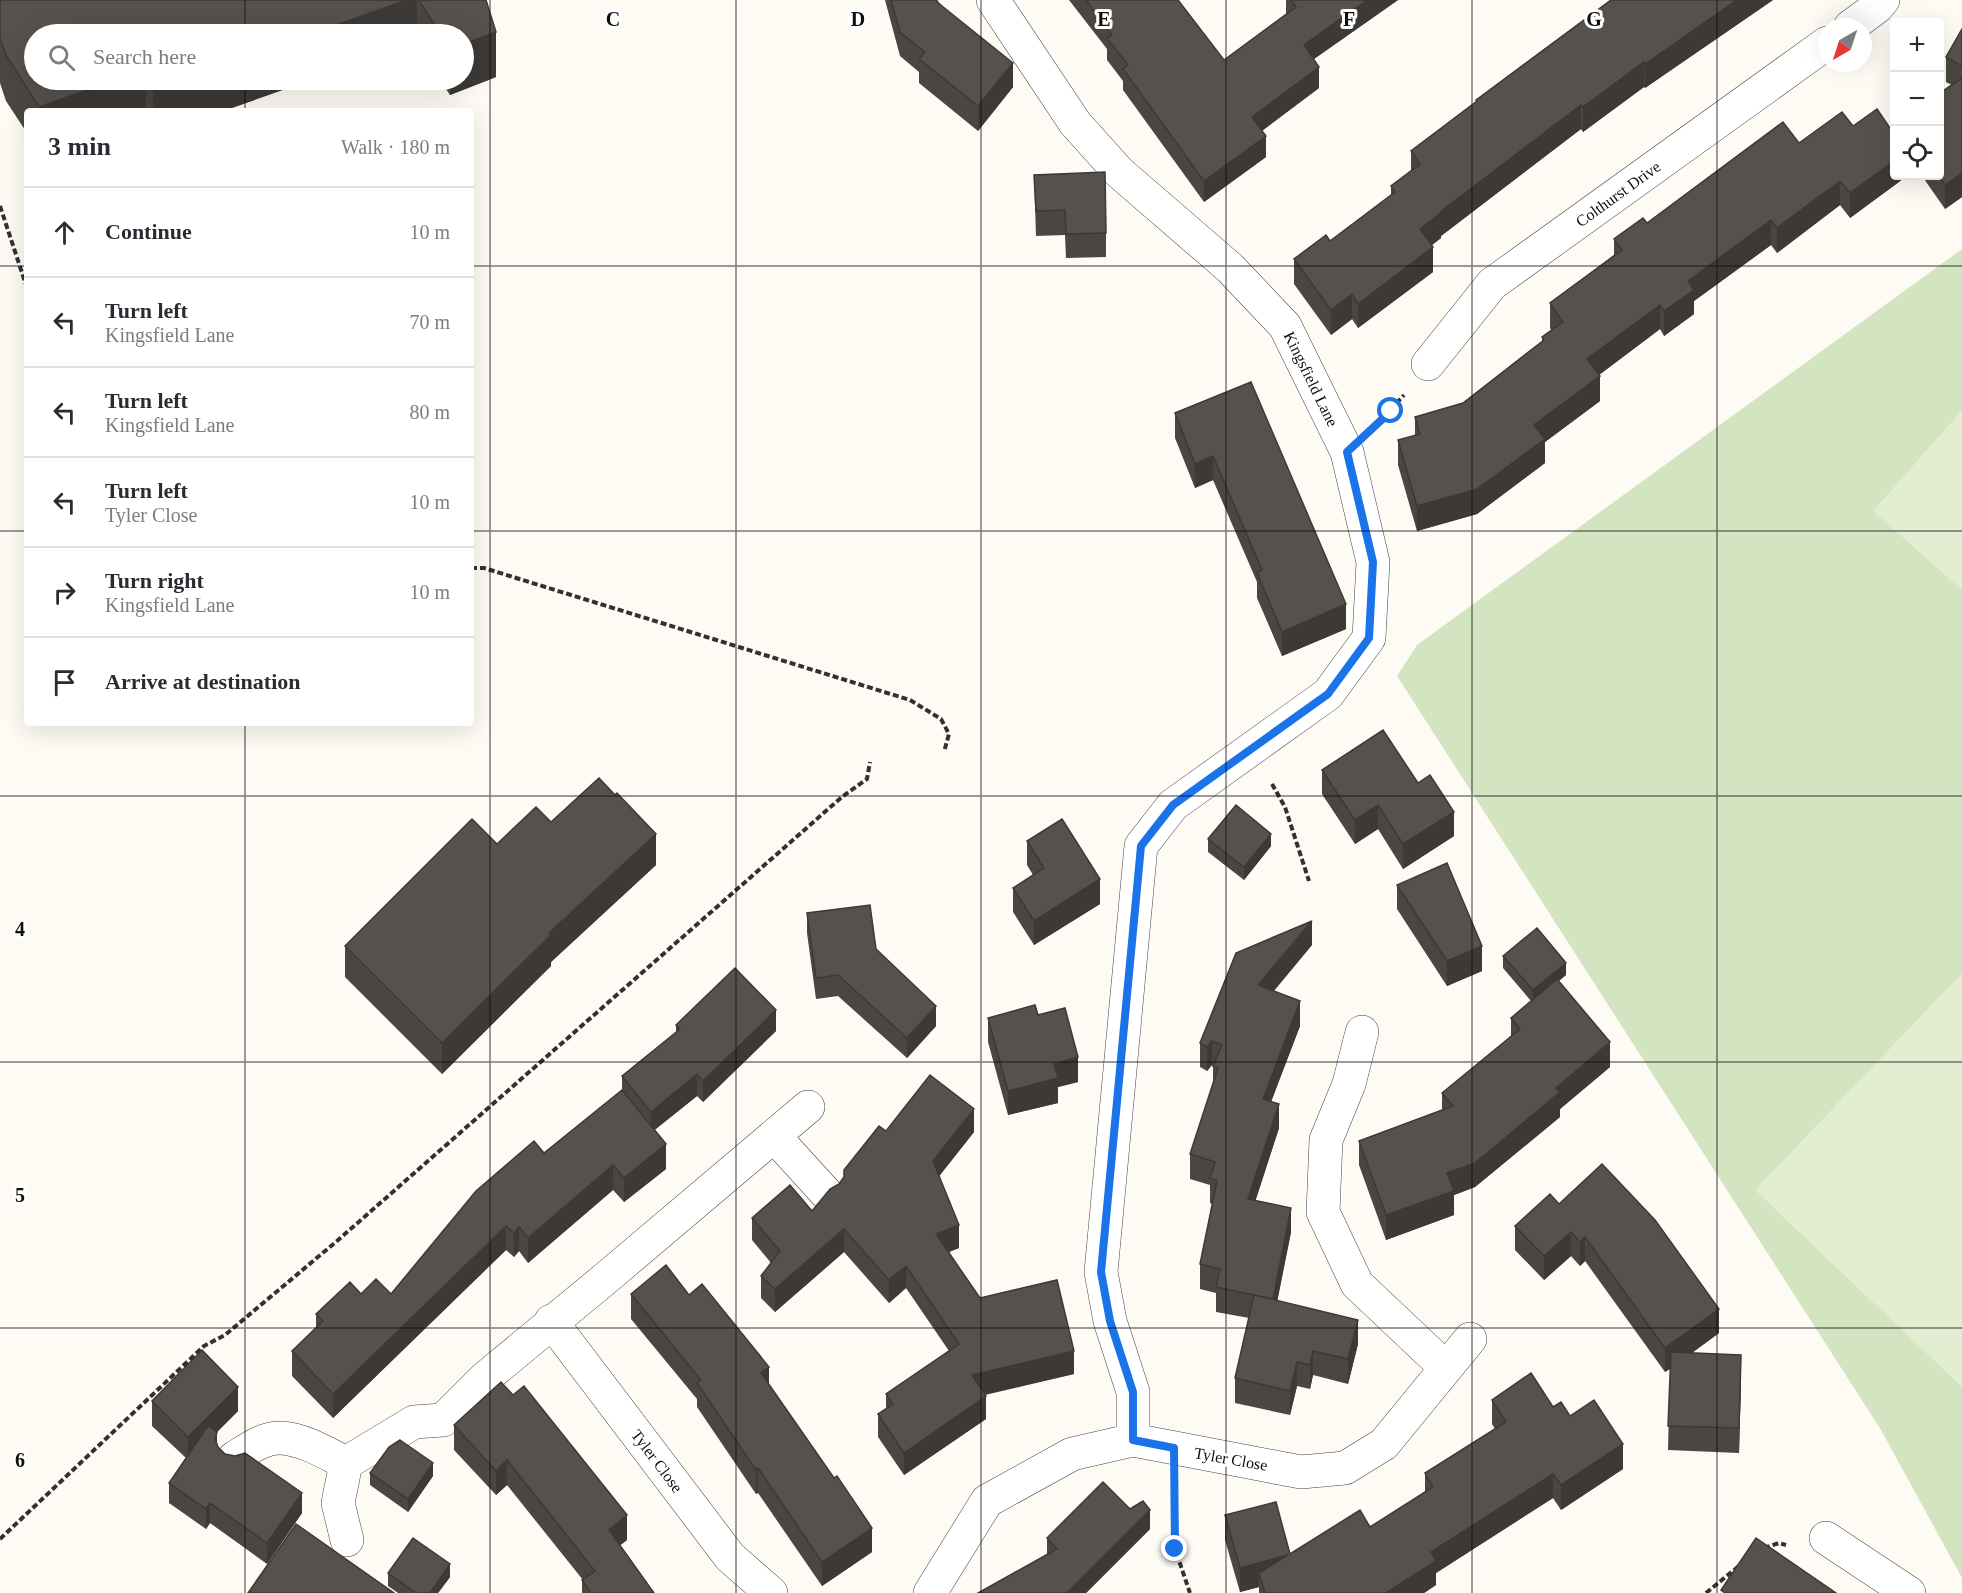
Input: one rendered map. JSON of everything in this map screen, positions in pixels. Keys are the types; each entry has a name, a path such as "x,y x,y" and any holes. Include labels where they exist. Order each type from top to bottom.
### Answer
{"street":[{"name":"Kingsfield Lane","path":"993,0 1082,131 1119,172 1230,268 1285,326 1347,452 1373,562 1369,638 1328,694 1173,805 1141,846 1101,1272 1110,1321 1133,1392 1133,1440"},
{"path":"1862,18 1883,0"},
{"name":"Colthurst Drive","path":"1428,364 1492,284 1818,49"},
{"path":"1362,1032 1348,1084 1326,1140 1323,1212 1357,1284 1446,1368"},
{"path":"347,1540 338,1503 346,1463 414,1422 443,1420 484,1378 808,1107"},
{"path":"774,1136 826,1193"},
{"name":"Tyler Close","path":"552,1321 730,1557 771,1593"},
{"name":"Tyler Close","path":"930,1593 987,1501 1072,1454 1133,1440 1301,1472 1345,1468 1384,1444 1470,1339"},
{"path":"234,1458 258,1444 280,1438 315,1447 346,1463"},
{"path":"1826,1538 1909,1593"}],"path":[{"path":"0,206 24,279"},
{"path":"1347,452 1391,411 1428,364"},
{"path":"474,568 484,568 910,700 941,719 949,734 945,752"},
{"path":"1253,749 1285,807 1309,881"},
{"path":"0,1539 204,1346 225,1335 337,1241 843,796 867,779 870,762"},
{"path":"1174,1448 1175,1549 1190,1593"},
{"path":"1755,1552 1779,1543 1816,1555 1826,1538"},
{"path":"1706,1593 1747,1559"}],"green space":[{"path":"1962,249 1962,1578 1881,1430 1397,676 1417,645"},
{"path":"1962,410 1962,590 1873,511"},
{"path":"1962,973 1962,1387 1755,1190"}],"building":[{"path":"0,0 407,0 339,24 24,24 24,83 6,55 0,38"},
{"path":"419,0 486,0 496,32 474,40 474,24 434,24"},
{"path":"891,0 937,0 1013,63 978,106 919,59 925,52 900,32"},
{"path":"1086,0 1178,0 1224,60 1296,7 1291,0 1367,0 1304,45 1319,67 1252,117 1266,136 1204,181 1123,69 1128,65 1107,38 1112,35"},
{"path":"1611,0 1737,0 1645,64 1644,62 1583,107 1581,105 1440,212 1420,229 1433,247 1358,304 1352,294 1331,310 1294,259 1326,235 1330,241 1395,192 1391,186 1420,164 1411,151"},
{"path":"1962,29 1962,66 1946,57"},
{"path":"1962,78 1962,173 1945,185 1942,180 1944,180 1944,90"},
{"path":"28,90 87,90 39,107"},
{"path":"1877,109 1890,128 1890,164 1850,193 1840,181 1777,228 1771,220 1688,281 1694,290 1664,311 1660,305 1587,359 1600,376 1534,425 1545,439 1477,489 1417,506 1398,440 1420,434 1415,417 1463,403 1544,340 1542,337 1563,322 1550,303 1622,250 1614,239 1643,218 1647,223 1783,122 1799,143 1842,112 1853,126"},
{"path":"1105,172 1106,233 1066,234 1065,210 1036,211 1034,175"},
{"path":"1251,382 1346,604 1282,632 1257,573 1262,570 1213,456 1195,464 1175,413"},
{"path":"1383,730 1418,783 1430,775 1454,812 1403,844 1378,805 1355,820 1322,770"},
{"path":"599,778 615,795 617,793 656,834 549,933 551,935 442,1043 345,946 472,819 497,844 536,807 551,822"},
{"path":"1236,805 1271,834 1244,867 1208,839"},
{"path":"1062,819 1100,879 1034,921 1013,888 1044,868 1027,841"},
{"path":"1447,863 1482,946 1447,961 1397,885"},
{"path":"870,905 876,949 936,1006 907,1038 838,975 816,978 807,913"},
{"path":"1312,921 1258,985 1300,1001 1263,1099 1279,1104 1248,1199 1291,1208 1273,1299 1216,1287 1220,1269 1200,1264 1217,1181 1210,1178 1215,1162 1190,1154 1218,1068 1213,1066 1222,1045 1212,1041 1207,1047 1200,1043 1236,953"},
{"path":"1537,928 1566,963 1533,990 1503,956"},
{"path":"735,968 776,1010 703,1081 697,1074 651,1112 622,1076 680,1029 676,1025"},
{"path":"1557,979 1610,1042 1556,1088 1560,1092 1475,1163 1447,1173 1454,1191 1386,1215 1359,1141 1453,1106 1442,1093 1520,1029 1511,1018"},
{"path":"1035,1005 1038,1015 1065,1008 1078,1057 1054,1064 1058,1078 1008,1091 988,1018"},
{"path":"930,1075 974,1109 933,1161 959,1225 936,1234 980,1298 1057,1280 1074,1351 972,1375 986,1396 904,1453 878,1414 893,1404 886,1394 959,1344 906,1266 889,1280 844,1229 775,1289 761,1276 780,1251 752,1218 790,1185 812,1211 830,1189 839,1184 844,1177 844,1170 879,1126 886,1131"},
{"path":"622,1090 666,1144 624,1178 613,1165 528,1238 519,1227 514,1233 506,1226 333,1394 292,1351 323,1321 316,1314 350,1282 361,1294 376,1279 391,1294 476,1191 534,1141 544,1153"},
{"path":"1602,1164 1655,1220 1719,1309 1665,1348 1585,1237 1580,1242 1571,1232 1544,1256 1515,1226 1550,1194 1559,1204"},
{"path":"666,1265 689,1295 702,1284 769,1367 761,1373 834,1478 837,1476 872,1528 822,1562 697,1383 701,1380 631,1294"},
{"path":"1254,1295 1358,1320 1348,1359 1313,1351 1310,1365 1297,1362 1290,1391 1235,1378"},
{"path":"202,1350 238,1387 188,1437 152,1401"},
{"path":"1671,1352 1741,1355 1739,1428 1668,1426"},
{"path":"1531,1373 1553,1407 1561,1402 1570,1416 1594,1400 1623,1444 1561,1485 1553,1474 1431,1552 1436,1561 1386,1593 1265,1593 1259,1573 1288,1555 1240,1568 1225,1515 1276,1502 1290,1554 1360,1510 1370,1527 1433,1487 1425,1473 1506,1422 1492,1400"},
{"path":"501,1382 513,1395 524,1386 627,1515 609,1530 654,1593 591,1593 582,1580 595,1571 507,1460 496,1471 454,1425"},
{"path":"208,1426 217,1432 215,1439 218,1447 225,1454 235,1456 245,1453 302,1493 267,1543 210,1503 206,1509 169,1483"},
{"path":"400,1440 433,1463 408,1499 370,1473 389,1447"},
{"path":"1103,1482 1130,1509 1143,1501 1150,1510 1067,1593 978,1593 1057,1549 1047,1538"},
{"path":"296,1524 394,1593 248,1593"},
{"path":"413,1538 450,1564 430,1593 416,1593 388,1573"},
{"path":"1756,1538 1836,1593 1725,1593 1721,1590"}],"route":[{"path":"1175,1549 1174,1448 1133,1440 1133,1392 1110,1321 1101,1272 1141,846 1173,805 1328,694 1369,638 1373,562 1347,452 1391,411"}]}
